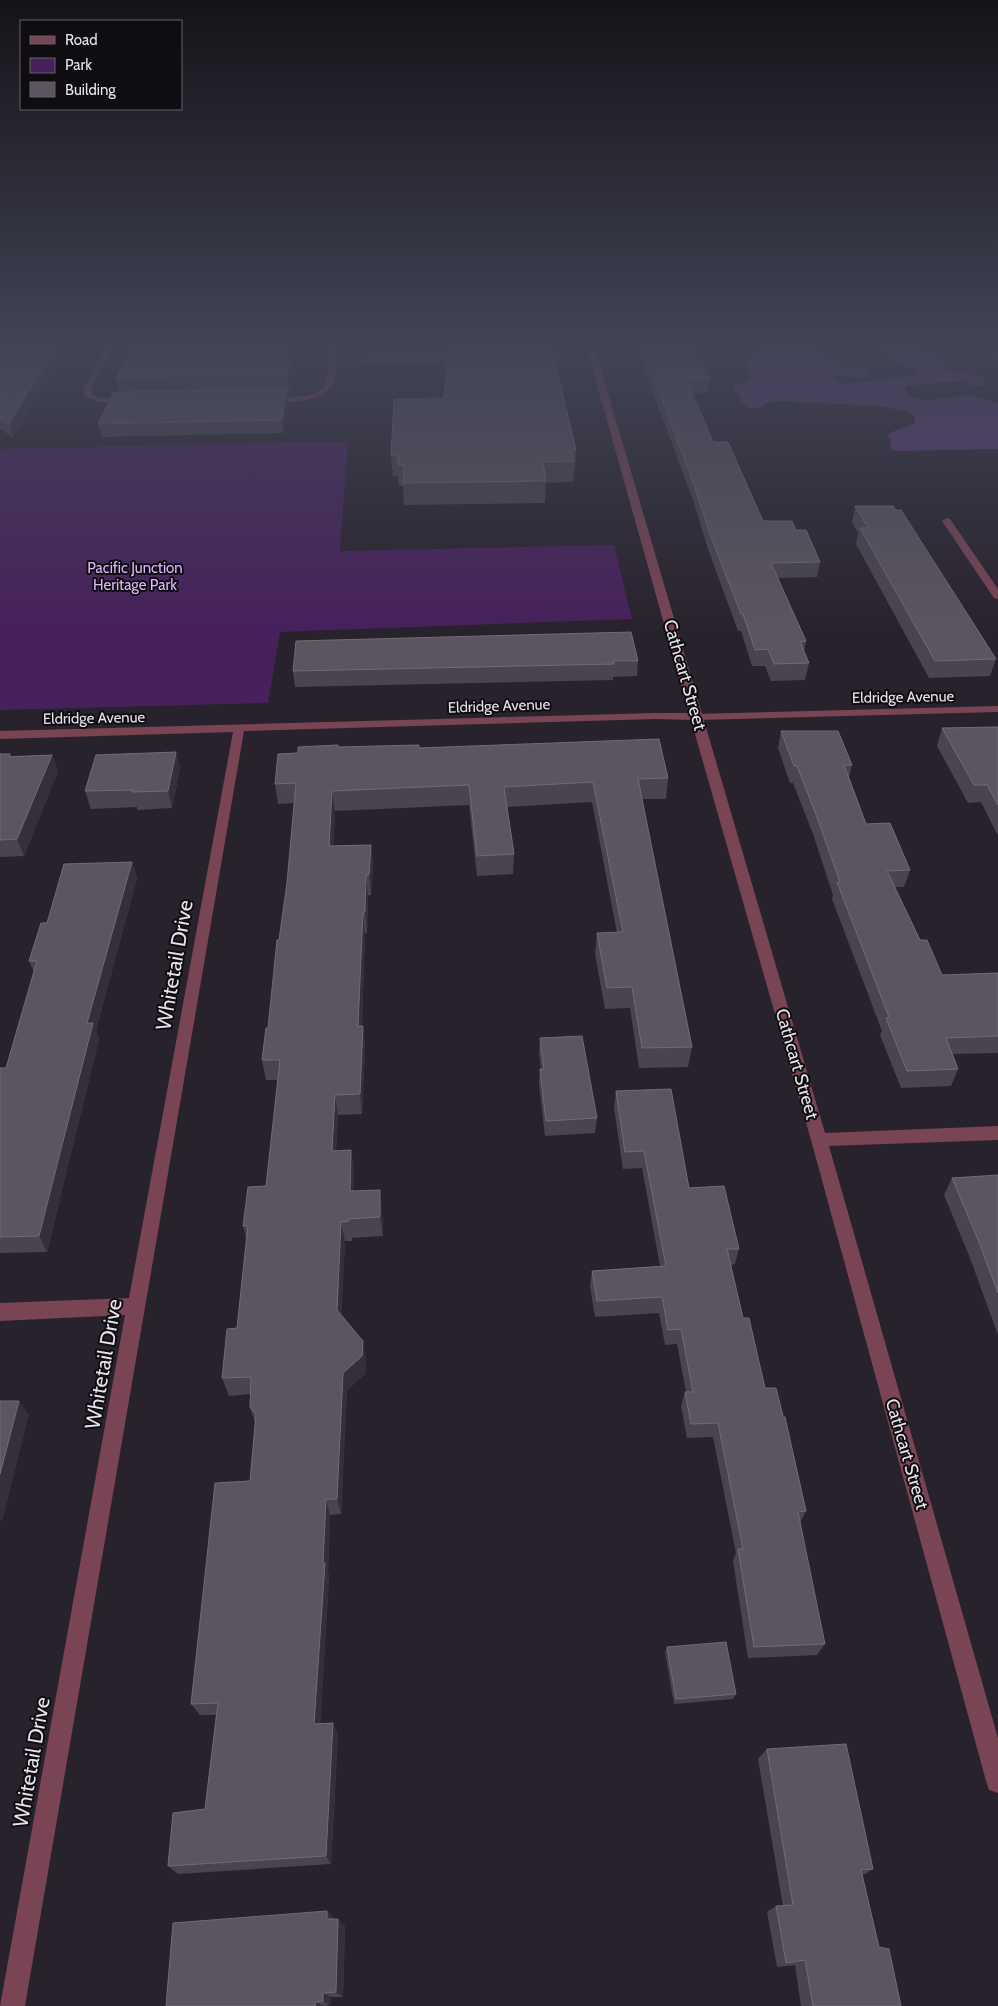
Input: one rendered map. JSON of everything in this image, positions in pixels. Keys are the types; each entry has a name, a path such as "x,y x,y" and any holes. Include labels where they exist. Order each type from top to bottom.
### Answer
{"street":[{"name":"Cathcart Street","path":"617,443 819,1140 998,1781"},
{"path":"947,521 998,596"},
{"name":"Eldridge Avenue","path":"0,735 240,730 656,716 697,717 998,709"},
{"name":"Whitetail Drive","path":"12,2006 240,730"},
{"path":"819,1140 998,1133"},
{"path":"0,1312 137,1306"}],"green space":[{"name":"Pacific Junction Heritage Park","path":"348,443 340,551 614,545 632,619 280,632 268,703 0,710 0,449"}],"shaded area":[{"path":"891,443 998,443 998,449 896,451 890,449"}],"building":[{"path":"392,443 574,443 576,450 571,450 574,461 543,462 546,481 403,483 404,465 398,465 398,455 391,455"},
{"path":"678,443 728,443 763,521 792,521 796,530 806,530 820,562 771,563 806,641 800,642 809,663 774,664 768,649 755,650 743,614 741,614 711,537"},
{"path":"855,506 893,506 896,510 901,510 996,659 935,661 860,528 868,528"},
{"path":"631,632 638,661 614,661 614,664 293,671 296,641"},
{"path":"998,727 998,805 987,785 974,785 942,728"},
{"path":"781,731 838,731 852,765 844,765 866,824 890,823 910,870 887,871 920,940 927,940 942,975 998,973 998,1036 946,1038 958,1069 907,1071 886,1018 889,1017 837,882 840,882 817,817 797,766 794,766"},
{"path":"659,739 668,778 638,779 692,1047 642,1048 632,987 607,988 597,933 623,932 593,782 504,787 514,854 477,856 469,785 332,791 329,846 371,845 369,875 366,875 365,912 363,912 358,1026 363,1026 360,1094 335,1095 332,1151 351,1150 350,1191 380,1190 380,1217 348,1219 349,1221 341,1222 337,1310 363,1341 362,1356 343,1373 337,1499 326,1499 323,1563 325,1563 314,1724 333,1723 326,1856 168,1866 173,1813 205,1809 218,1703 191,1704 215,1483 250,1481 256,1414 250,1407 251,1377 222,1378 227,1329 237,1328 248,1226 243,1226 248,1187 266,1186 280,1060 262,1060 266,1028 268,1028 277,940 279,940 287,883 296,783 275,784 278,754 298,753 298,747 338,745 338,747 419,745 419,748"},
{"path":"176,752 168,791 85,791 96,755"},
{"path":"0,754 10,754 9,757 52,755 17,839 0,840"},
{"path":"132,862 87,1023 93,1023 39,1236 0,1237 0,1068 6,1068 37,961 29,961 41,923 47,923 64,864"},
{"path":"582,1036 597,1118 546,1121 540,1069 544,1069 540,1038"},
{"path":"671,1089 689,1188 724,1186 739,1249 727,1249 743,1318 749,1318 765,1388 776,1388 783,1416 785,1417 806,1511 798,1512 825,1644 754,1647 738,1549 743,1549 718,1423 691,1424 685,1392 693,1392 681,1329 668,1330 662,1297 597,1301 592,1271 666,1266 644,1151 625,1152 616,1091"},
{"path":"998,1175 998,1293 952,1178"},
{"path":"0,1401 19,1401 0,1474"},
{"path":"726,1642 736,1694 676,1699 667,1647"},
{"path":"846,1744 873,1869 861,1870 879,1947 889,1949 901,2006 813,2006 805,1960 786,1963 776,1906 793,1905 767,1749"},
{"path":"327,1911 327,1919 338,1919 336,1992 323,1993 323,2001 316,2002 315,2006 166,2006 173,1923"}]}
